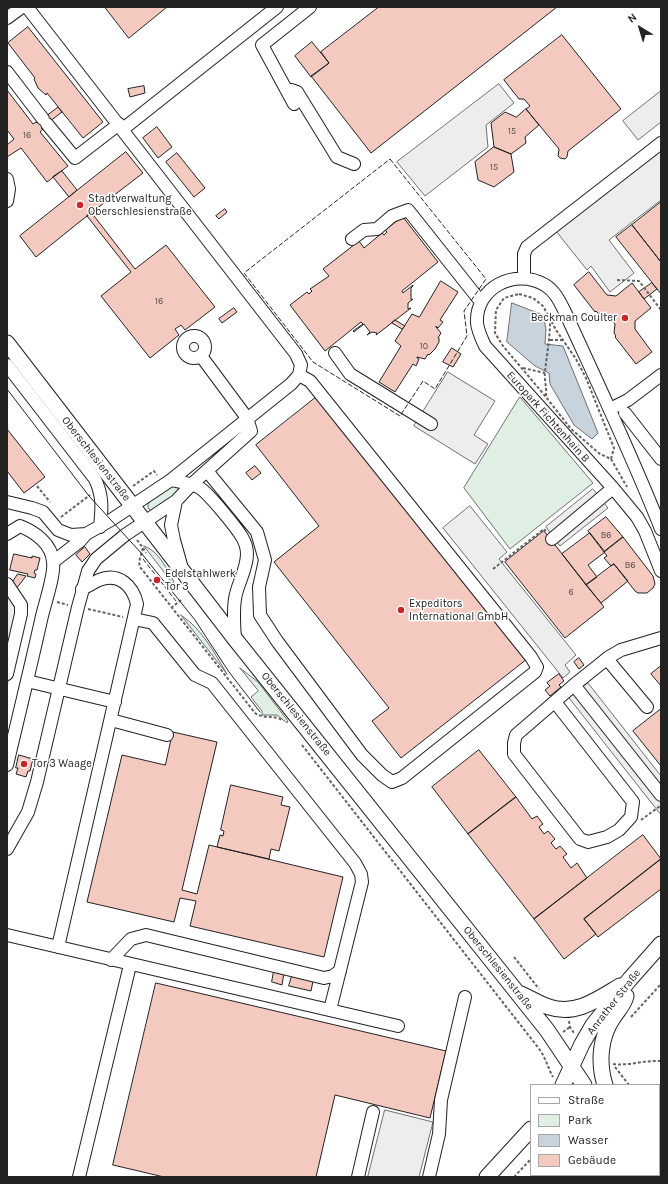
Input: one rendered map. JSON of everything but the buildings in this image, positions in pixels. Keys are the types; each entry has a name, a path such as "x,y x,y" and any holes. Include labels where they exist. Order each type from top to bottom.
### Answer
{"main road":[{"name":"Oberschlesienstraße","path":"7,343 235,638 517,991 547,1030 583,1084"},
{"name":"Anrather Straße","path":"559,1082 572,1066 593,1025 630,979 661,944"},
{"path":"517,991 548,1007 567,1010 592,1003 630,979"},
{"path":"605,1084 601,1065 606,1031 624,1002 630,979"},
{"path":"487,1177 528,1135"}],"street":[{"path":"7,18 22,7"},
{"path":"7,502 42,512 58,530 71,535 86,534 100,527 170,480 291,384 299,375 301,365 296,354 27,7"},
{"path":"7,72 75,158 121,127 277,7"},
{"path":"294,104 262,45 310,7"},
{"path":"286,88 297,92 337,157 354,164"},
{"path":"524,278 524,254 527,247 661,142"},
{"path":"7,179 9,189 7,201"},
{"path":"352,239 364,230 377,229 392,216 408,210 481,302 489,292 499,284 509,279 524,278 535,280 546,286 555,295 565,312 644,485 661,529"},
{"name":"Europark Fichtenhain B","path":"481,302 477,322 480,335 485,346 617,493 637,517 645,530 656,541 661,571"},
{"path":"335,354 350,374 431,424"},
{"path":"7,849 28,812 37,782 58,688 82,589 88,571 96,559 131,531 176,501 192,484 250,431 247,418 201,356"},
{"path":"7,365 95,478 102,498 100,527"},
{"path":"207,471 257,532 265,560 259,587 260,615 277,641 362,756 382,775 392,782 402,778 535,672 537,667 526,651 405,498 310,381 299,375"},
{"path":"610,409 628,400 661,375"},
{"path":"625,413 661,459"},
{"path":"170,480 192,484 202,489 242,537 247,548 247,557 244,570 235,598 235,638"},
{"path":"552,538 617,493"},
{"path":"176,501 171,525 182,570"},
{"path":"7,534 20,526 32,531 42,539 51,552 53,562 46,600 7,765"},
{"path":"53,562 80,541 86,534"},
{"path":"58,947 137,604 135,595 131,588 121,580 110,578 101,580 82,589"},
{"path":"7,584 21,605 21,614 7,674"},
{"path":"134,619 153,623 195,675 212,683 355,862 361,874 362,882 330,1010"},
{"path":"555,702 633,802 631,817 619,830 607,837 588,842 580,839 514,754 516,735 574,685 607,659 621,650 661,638"},
{"path":"607,659 647,707"},
{"path":"27,681 115,702"},
{"path":"574,685 661,795"},
{"path":"111,720 167,735"},
{"path":"7,935 130,965 398,1026"},
{"path":"111,960 130,939 146,935 324,978 333,976 340,971"},
{"path":"79,1177 130,965"},
{"path":"429,1177 439,1134 441,1100 465,997"},
{"path":"358,1177 374,1112"}],"path":[{"path":"617,280 639,281 661,310"},
{"path":"611,458 614,448 586,378 542,306 533,298 519,294 504,298 496,310 495,332 503,346 571,429 600,454 611,458 629,490 617,493"},
{"path":"546,397 547,390 545,373 550,340 550,320"},
{"path":"550,340 564,340"},
{"path":"521,367 545,373"},
{"path":"123,494 154,471 160,478 170,480"},
{"path":"53,524 94,492 102,498"},
{"path":"493,569 544,529 552,538"},
{"path":"131,531 146,553"},
{"path":"143,548 139,562 140,567 172,606 254,713 261,717 281,718 286,724"},
{"path":"139,562 142,566"},
{"path":"46,600 134,619"},
{"path":"172,606 181,600"},
{"path":"300,743 540,1050 547,1061 550,1070 559,1082"},
{"path":"640,822 661,805"},
{"path":"629,1018 661,984"},
{"path":"611,1059 612,1064 628,1084"},
{"path":"612,1064 623,1065 661,1061"},
{"path":"514,1177 530,1160"}],"green space":[{"path":"520,397 593,483 510,549 464,488"},
{"path":"175,485 186,486 167,504 152,511 148,508 148,504 157,495 167,488"},
{"path":"144,546 154,552 162,561 174,582 173,583"},
{"path":"181,615 201,634 227,674"},
{"path":"240,668 258,682 288,721 287,723 277,715 262,715 262,711 251,697 258,691"}],"shaded area":[{"path":"499,84 514,103 486,125 488,147 425,196 397,162"},
{"path":"661,91 661,122 638,140 623,121"},
{"path":"661,149 661,200 609,240 634,273 610,292 591,266 587,270 556,231"},
{"path":"448,372 495,401 474,435 488,444 475,464 414,426"},
{"path":"593,489 608,508 560,546 546,527"},
{"path":"470,506 507,552 499,559 576,655 565,665 570,672 563,678 443,528"},
{"path":"7,579 24,612 7,686"},
{"path":"588,683 661,776 661,815 569,698"},
{"path":"385,1110 433,1122 419,1177 368,1177"}],"water":[{"path":"512,303 543,315 546,329 545,344 563,346 598,433 592,439 574,425 550,384 549,373 535,366 507,342"}],"tram line":[{"path":"7,389 89,496 142,554 195,620 229,672 260,712"}],"fence":[{"path":"390,159 486,279 464,311 467,336 435,389 423,381 400,416 313,362 244,273 390,159"},
{"path":"143,559 176,601"}],"place":[{"name":"Stadtverwaltung Oberschlesienstraße","path":"80,205"},
{"name":"Beckman Coulter","path":"625,318"},
{"name":"Edelstahlwerk Tor 3","path":"157,580"},
{"name":"Expeditors International GmbH","path":"401,610"},
{"name":"Tor 3 Waage","path":"24,764"}]}
